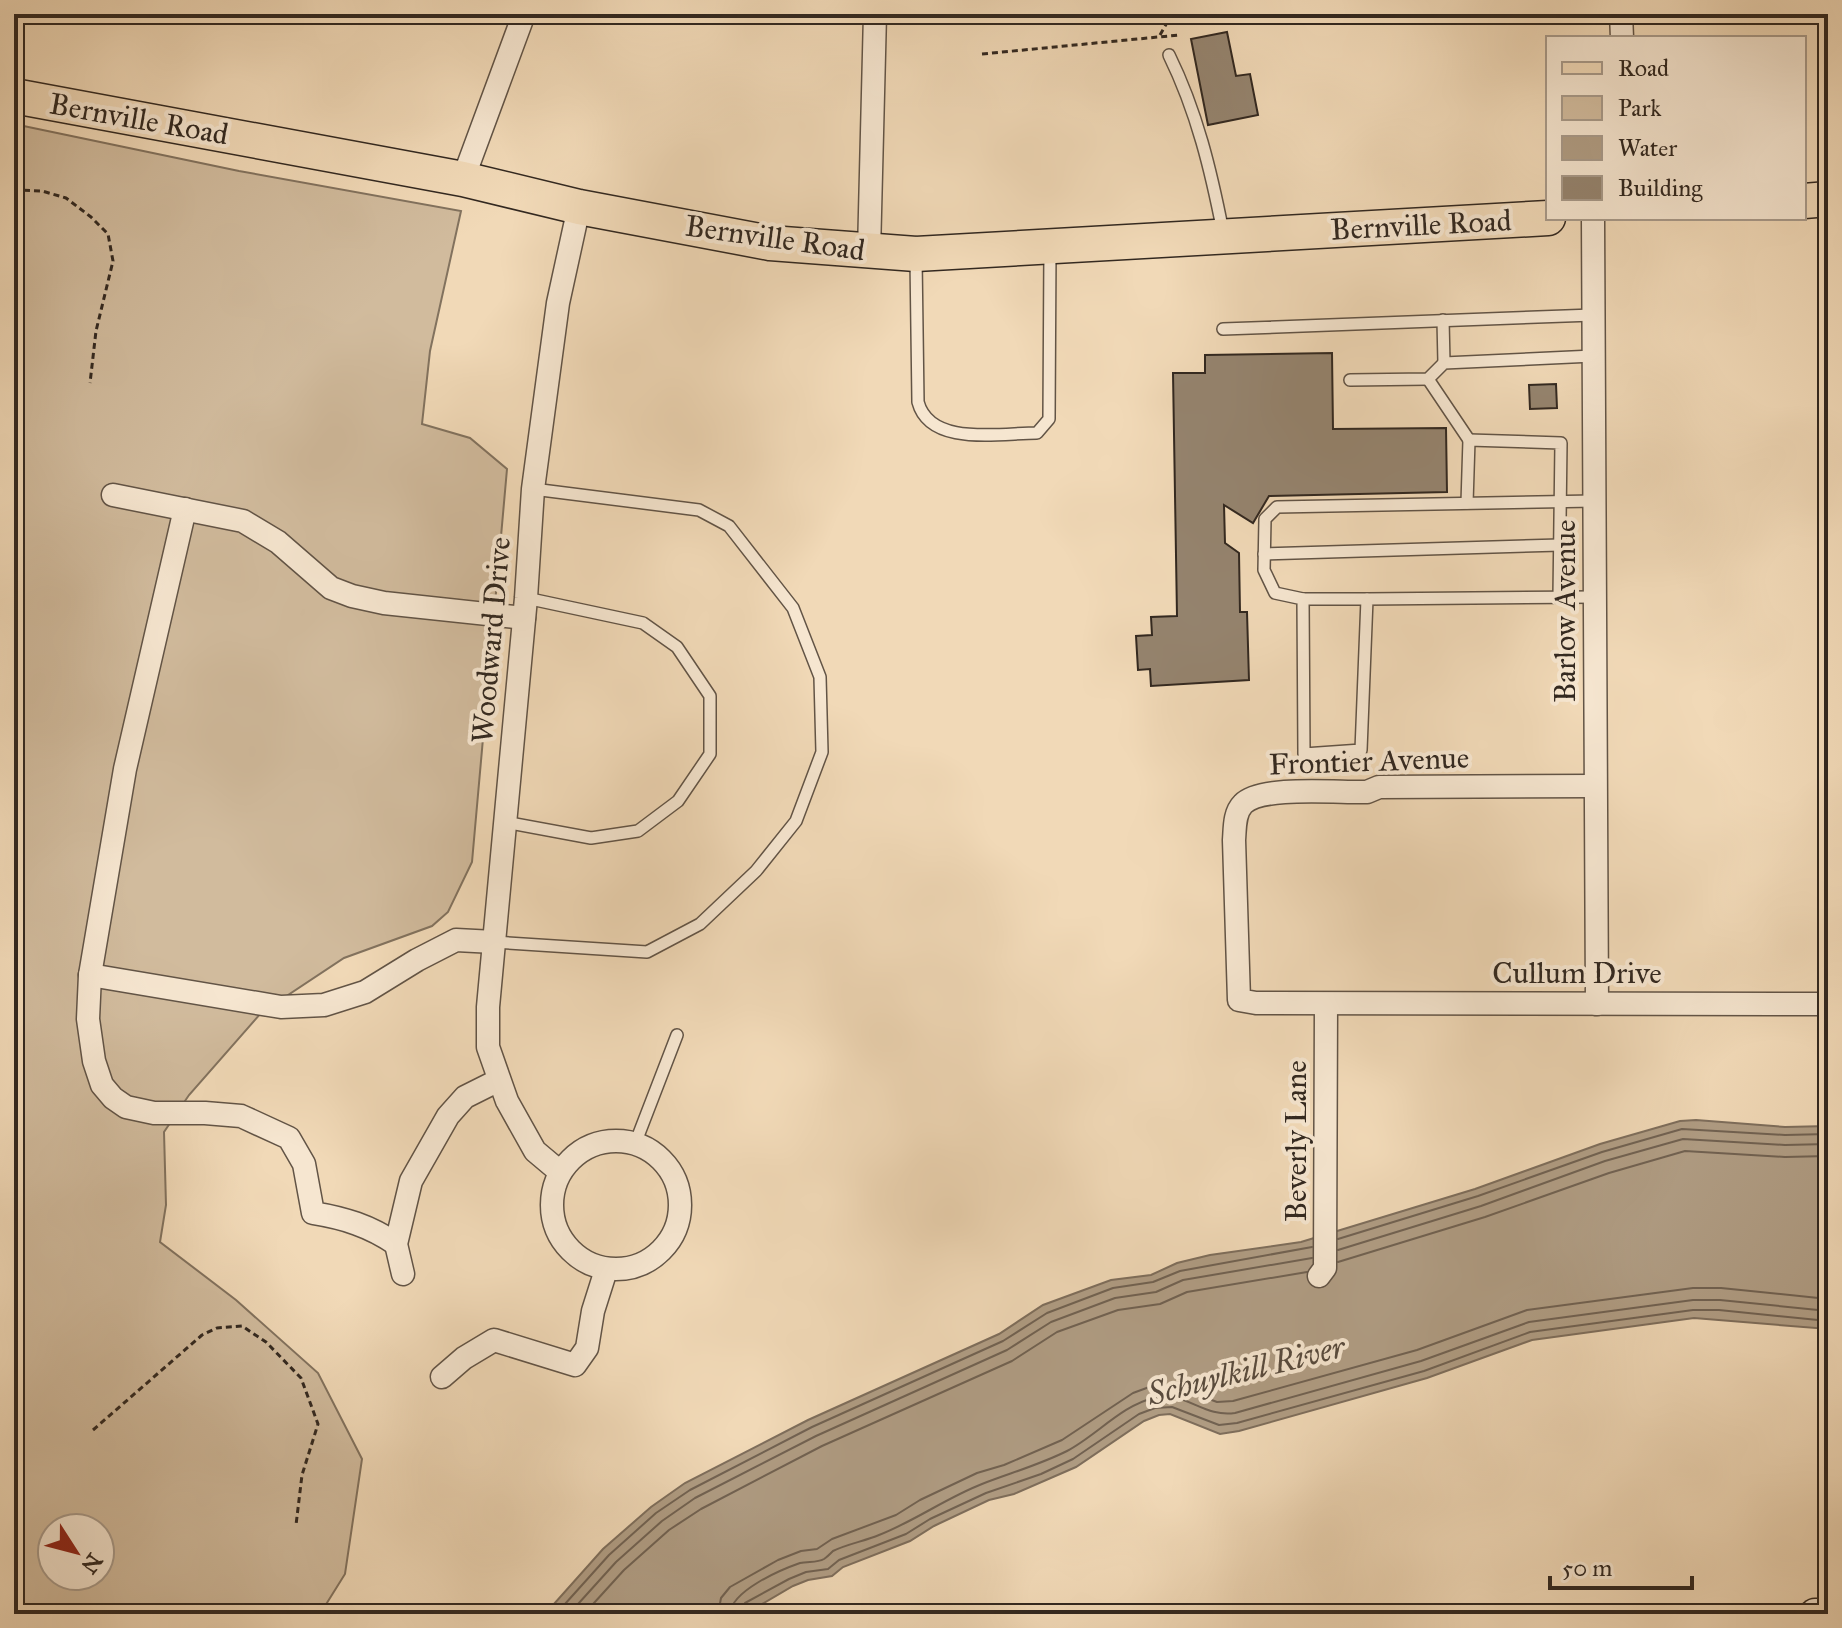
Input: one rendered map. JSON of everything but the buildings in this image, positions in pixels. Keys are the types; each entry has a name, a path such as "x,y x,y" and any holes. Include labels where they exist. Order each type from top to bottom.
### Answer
{"main road":[{"name":"Bernville Road","path":"14,96 463,179 579,207 770,243 869,252 916,254 1546,218"},
{"path":"1806,201 1828,199"}],"street":[{"path":"463,179 524,14"},
{"path":"869,252 875,14"},
{"path":"1621,14 1622,36"},
{"name":"Woodward Drive","path":"560,1172 535,1151 507,1101 488,1047 488,1007 533,489 558,303 579,207"},
{"name":"Barlow Avenue","path":"1593,220 1597,1004"},
{"path":"113,495 243,521 278,542 331,588 352,596 384,603 525,608"},
{"path":"185,509 125,769 90,975 88,1019 94,1061 102,1085 126,1107 154,1113 241,1116 289,1138 304,1164 313,1213 345,1218 379,1232 396,1244"},
{"name":"Frontier Avenue","path":"1326,1004 1239,1000 1234,840 1237,814 1243,803 1262,793 1367,792 1379,787 1594,786"},
{"path":"90,975 281,1007 324,1005 365,992 456,940 494,942"},
{"name":"Cullum Drive","path":"1326,1004 1828,1004"},
{"name":"Beverly Lane","path":"1319,1276 1325,1268 1326,1004"},
{"path":"403,1274 396,1244 411,1181 448,1116 465,1097 499,1080"},
{"path":"626,1141 635,1144 649,1149 668,1167 679,1190 680,1215 671,1239 654,1258 631,1269 606,1270 582,1261 563,1244 552,1221 551,1196 560,1172 577,1153 600,1142 626,1141"},
{"path":"442,1377 464,1358 494,1340 575,1365 587,1348 593,1311 606,1270"},
{"path":"1815,1614 1828,1614"}],"lane":[{"path":"1169,55 1201,133 1224,237"},
{"path":"916,254 918,402 921,415 930,424 949,433 1037,433 1049,419 1051,246"},
{"path":"1223,329 1593,315"},
{"path":"1443,320 1444,363"},
{"path":"1350,380 1428,379 1444,363 1593,356"},
{"path":"1428,379 1469,440 1467,503"},
{"path":"1469,440 1561,443 1559,597"},
{"path":"494,942 647,952 700,924 756,871 796,821 822,752 820,677 793,608 729,526 699,510 533,489"},
{"path":"1594,501 1277,507 1265,519 1264,570 1275,593 1303,599 1595,597"},
{"path":"1264,554 1560,545"},
{"path":"1303,599 1304,754 1361,750 1367,599"},
{"path":"505,822 591,838 638,831 678,801 710,754 710,696 677,647 643,623 525,608"},
{"path":"635,1144 677,1035"}],"path":[{"path":"1159,37 1172,14"},
{"path":"982,54 1179,35"},
{"path":"14,190 42,191 66,198 108,234 113,261 96,331 90,383"},
{"path":"14,1224 19,1238 20,1259 14,1276"},
{"path":"93,1430 202,1335 217,1328 242,1326 266,1342 301,1378 318,1424 302,1475 296,1525"}],"green space":[{"path":"14,124 239,171 461,211 430,351 422,424 470,438 507,469 472,862 448,912 432,926 344,958 261,1013 189,1095 164,1132 166,1205 160,1242 236,1300 318,1373 362,1459 345,1574 320,1614 14,1614"}],"water":[{"name":"Schuylkill River","path":"1680,1121 1785,1127 1828,1126 1828,1329 1694,1318 1532,1340 1427,1378 1239,1431 1220,1434 1170,1414 1159,1415 1144,1421 1076,1467 1014,1494 989,1500 910,1541 843,1567 832,1576 793,1586 745,1614 545,1614 603,1549 651,1507 685,1483 808,1420 999,1334 1043,1305 1111,1280 1151,1275 1177,1263 1301,1242 1475,1189 1600,1144"}]}
